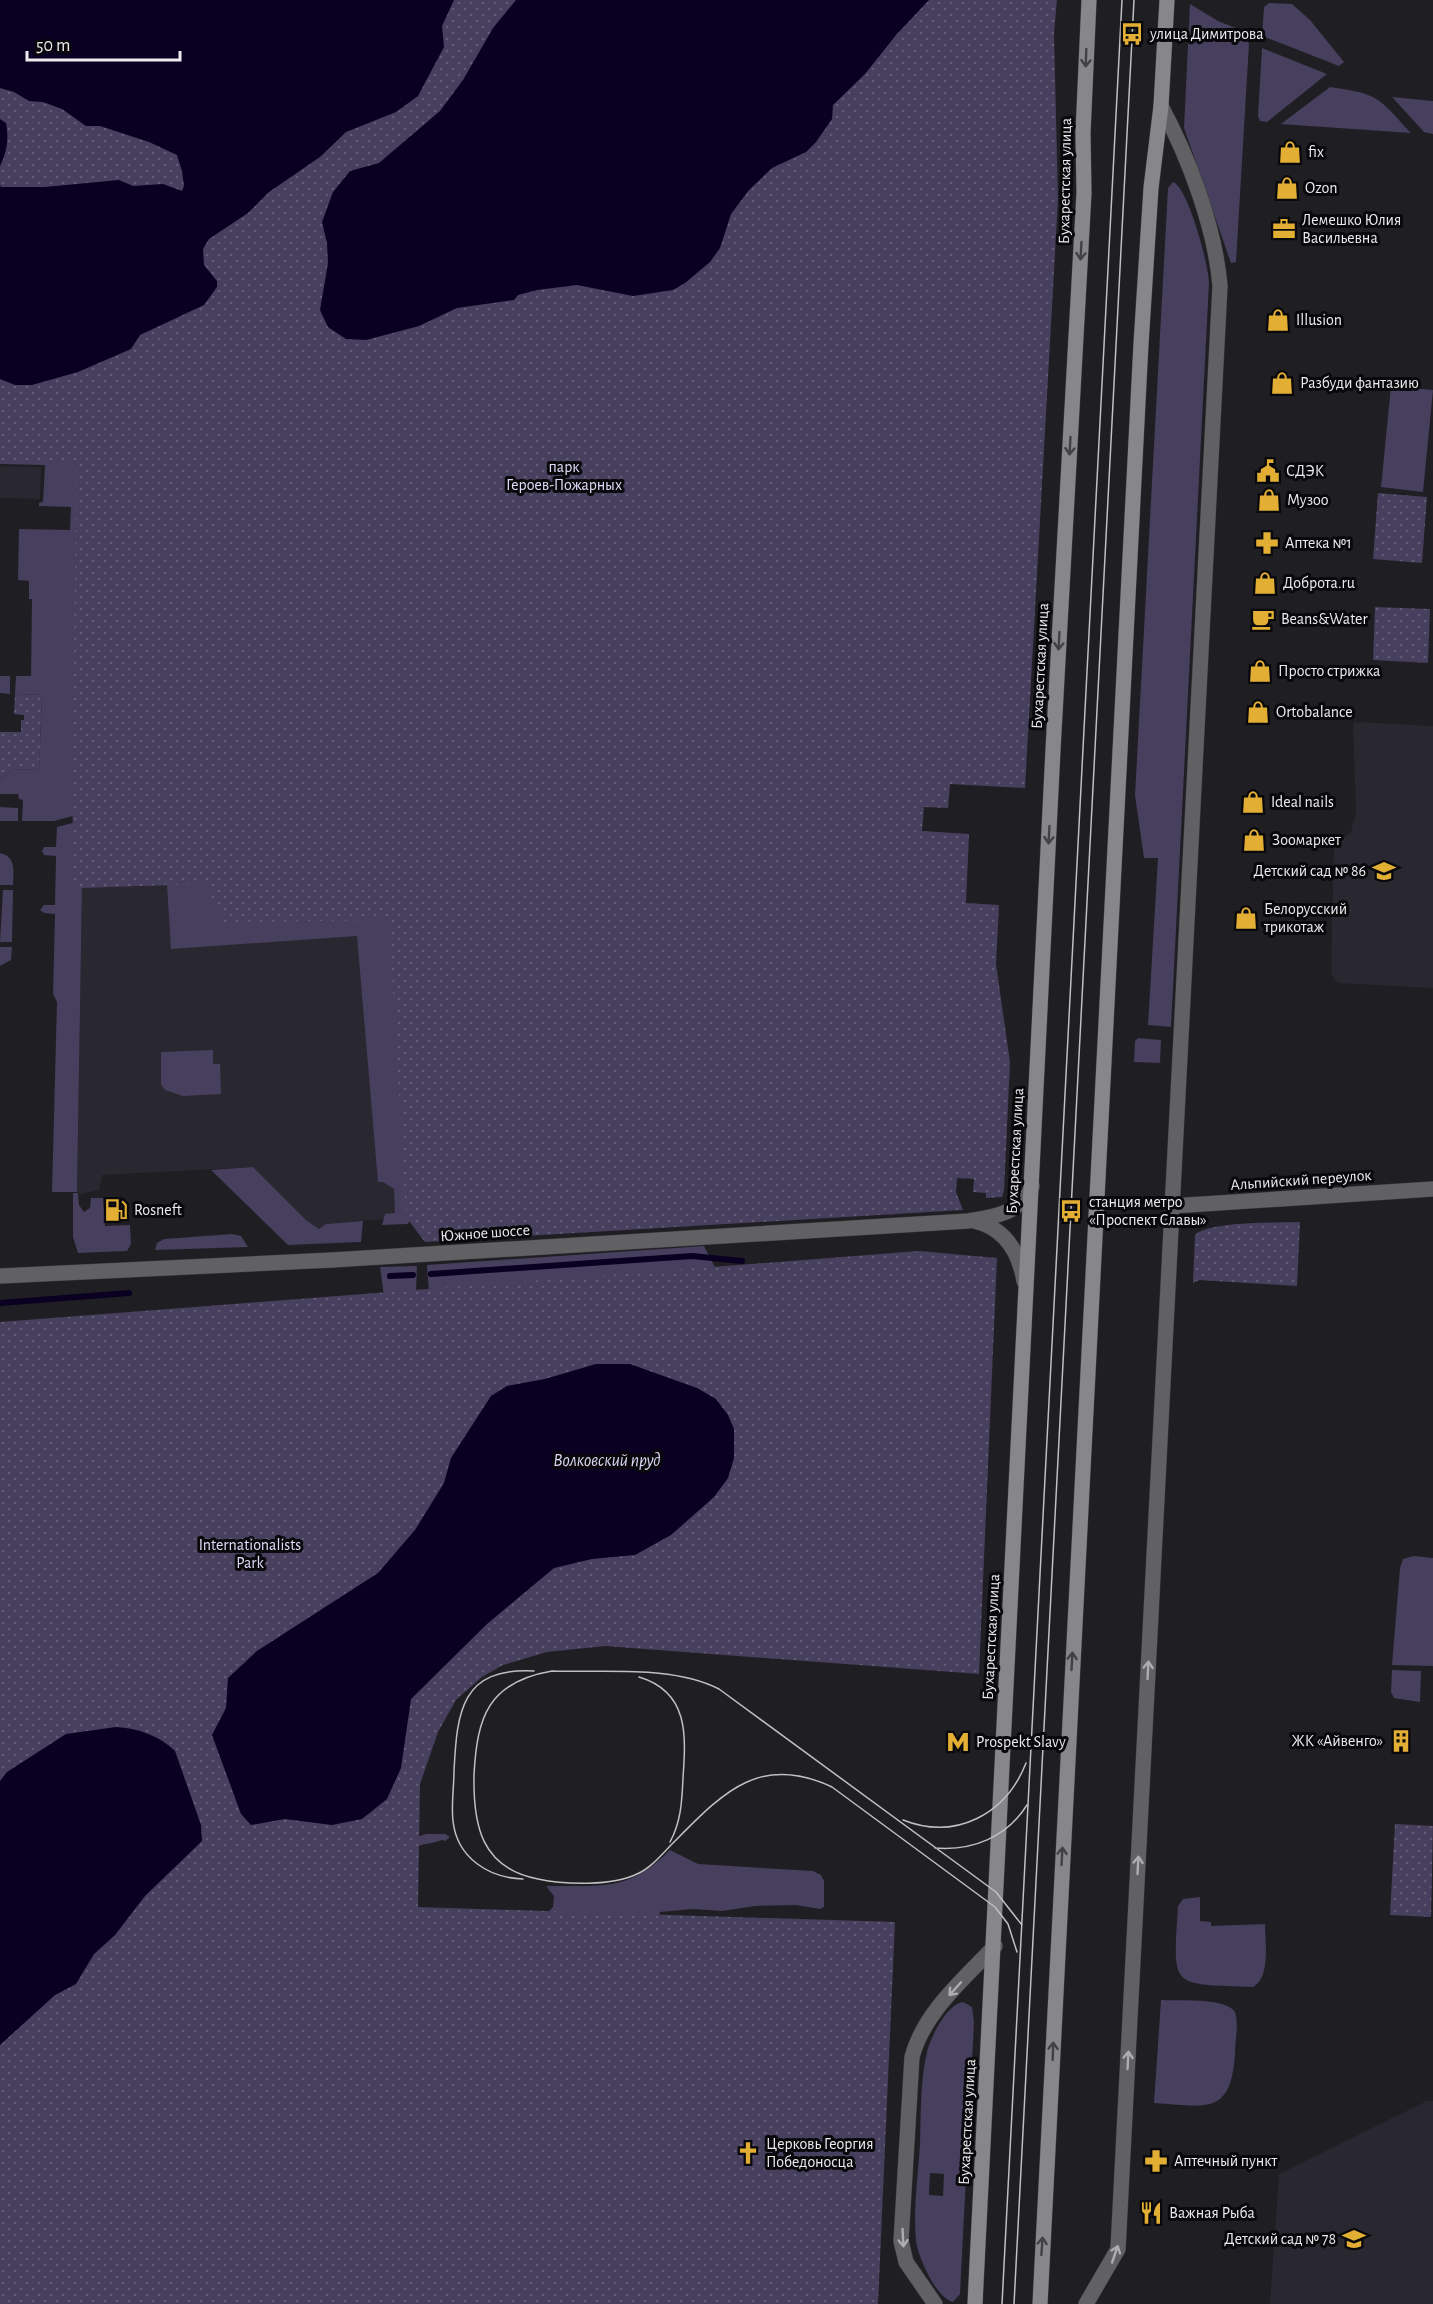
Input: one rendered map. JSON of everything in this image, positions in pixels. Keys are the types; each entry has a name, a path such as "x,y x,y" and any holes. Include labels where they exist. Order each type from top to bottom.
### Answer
{"main road":[{"name":"Бухарестская улица","path":"975,2304 1084,193 1083,133 1089,0"},
{"path":"1041,2304 1141,344 1151,188 1161,106 1167,0"}],"street":[{"path":"1086,2304 1118,2249 1220,286 1217,252 1176,134 1161,106"},
{"name":"Южное шоссе","path":"0,1276 332,1260 971,1221 997,1216 1012,1209 1024,1200 1032,1185"},
{"name":"Альпийский переулок","path":"1172,1206 1433,1189"},
{"name":"Южное шоссе","path":"971,1221 987,1225 1008,1239 1019,1258 1026,1290"},
{"path":"935,2304 906,2262 901,2241 912,2056 918,2036 928,2020 995,1946"}],"shaded area":[{"path":"0,466 41,467 40,499 0,498"},
{"name":"Детский сад № 86","path":"1353,723 1433,726 1433,988 1338,983 1331,975 1334,845 1351,832 1356,812"},
{"path":"205,884 389,919 406,1217 326,1224 319,1229 306,1220 253,1167 102,1175 99,1190 80,1194 77,1192 82,888"},
{"name":"Детский сад № 78","path":"1427,2101 1433,2101 1433,2304 1270,2304 1279,2174"}],"green space":[{"name":"парк Героев-Пожарных","path":"0,0 1057,0 1054,33 1058,200 1025,788 950,784 948,808 924,807 922,831 969,834 966,903 999,905 996,964 1010,1062 1002,1197 986,1198 986,1193 973,1192 974,1179 957,1178 956,1192 963,1210 425,1242 406,1217 389,920 224,922 204,884 72,888 76,466 65,463 0,462"},
{"path":"1269,3 1292,4 1310,20 1344,62 1339,66 1262,36 1264,7"},
{"path":"1190,4 1218,21 1241,30 1249,44 1236,262 1231,263 1184,128"},
{"path":"1262,48 1327,74 1267,122 1260,121 1258,116"},
{"path":"1330,87 1359,92 1376,99 1384,104 1411,133 1281,124"},
{"path":"1392,97 1433,101 1433,134 1424,132"},
{"path":"1173,182 1179,187 1191,212 1202,245 1209,283 1171,1027 1148,1025 1158,858 1144,858 1135,795 1168,188"},
{"path":"1391,386 1433,390 1423,492 1381,487"},
{"path":"0,446 102,461 84,813 54,821 22,821 23,800 19,799 18,794 0,794 0,780 12,769 39,770 42,695 15,694 16,676 31,676 32,599 29,599 29,581 18,580 19,529 70,530 71,507 39,506 39,503 43,502 45,465 0,464"},
{"path":"1378,493 1427,497 1422,563 1373,559"},
{"path":"1375,607 1430,609 1428,663 1373,660"},
{"path":"0,676 10,676 10,694 0,693"},
{"path":"15,694 42,695 39,770 12,769 0,780 0,732 21,732 21,720 24,720 24,715 14,714"},
{"path":"0,807 18,808 18,821 0,821"},
{"path":"80,821 385,852 417,1216 407,1224 382,1225 385,1214 395,1213 394,1189 383,1182 378,1182 357,936 171,949 167,885 82,888 77,1192 52,1192 57,1002 53,994 55,914 44,913 40,910 44,905 55,905 56,856 44,855 42,851 44,847 56,847 57,827"},
{"path":"0,853 12,861 13,885 0,885"},
{"path":"3,890 13,890 12,942 0,942"},
{"path":"0,947 12,947 11,960 0,966"},
{"path":"1138,1038 1161,1040 1160,1063 1134,1062 1135,1041"},
{"path":"213,1050 213,1064 220,1064 221,1094 183,1096 165,1090 161,1084 161,1052"},
{"path":"253,1167 306,1220 319,1229 326,1224 363,1221 361,1242 288,1245 211,1170"},
{"path":"73,1193 78,1193 79,1205 84,1212 90,1208 91,1198 103,1198 105,1226 130,1225 131,1244 127,1251 78,1253 73,1237"},
{"path":"1300,1222 1297,1286 1199,1280 1193,1283 1195,1235 1203,1230 1229,1225"},
{"path":"232,1234 241,1236 248,1247 155,1250 157,1243 164,1239"},
{"path":"704,1246 717,1271 429,1291 427,1265"},
{"name":"Internationalists Park","path":"919,1251 997,1258 979,1674 605,1646 547,1652 503,1665 482,1677 456,1700 438,1732 420,1784 418,1907 895,1922 878,2304 0,2304 0,1322"},
{"path":"417,1266 416,1291 384,1296 380,1267"},
{"path":"1414,1556 1433,1558 1433,1666 1392,1665 1400,1568 1403,1559"},
{"path":"1392,1670 1421,1671 1420,1702 1394,1698 1391,1692"},
{"path":"1395,1824 1433,1826 1431,1917 1390,1915"},
{"path":"426,1834 445,1834 450,1837 445,1841 417,1847 412,1850 406,1860 412,1866 407,1870 406,1886 411,1919 432,1927 435,1921 429,1915 433,1912 442,1917 458,1912 488,1919 501,1930 519,1933 534,1916 545,1915 553,1907 554,1896 546,1886 599,1886 627,1880 655,1864 670,1850 698,1864 813,1871 821,1875 824,1881 824,1907 820,1909 796,1905 755,1906 722,1911 693,1909 660,1912 657,1923 667,1933 684,1936 735,1927 740,1933 716,1958 727,1976 724,1985 712,1988 689,1965 675,1956 660,1954 656,1964 659,1974 674,1979 676,1990 689,2002 711,2005 741,2002 750,1993 755,1982 817,1981 818,1990 812,2008 659,2008 484,2003 487,1966 482,1965 474,1948 466,1953 465,1977 476,1978 479,1971 475,2001 448,2005 434,2001 422,1951 391,1887 390,1878 398,1853 410,1841"},
{"path":"1200,1897 1200,1921 1211,1922 1211,1926 1265,1924 1265,1967 1259,1982 1253,1987 1205,1985 1191,1982 1182,1976 1177,1967 1176,1953 1178,1906 1183,1899"},
{"path":"1161,2000 1212,2002 1230,2007 1235,2012 1237,2027 1232,2074 1228,2089 1221,2098 1212,2103 1188,2105 1154,2103"},
{"path":"963,2002 972,2007 974,2022 960,2294 953,2302 940,2293 924,2266 916,2241 915,2217 925,2063 935,2031 945,2015 957,2004","holes":["930,2173 944,2174 943,2196 929,2195"]}],"water":[{"path":"0,0 454,0 442,26 444,47 418,96 396,112 346,132 320,157 269,192 248,213 209,239 203,249 204,265 217,281 217,287 204,305 140,335 131,349 78,372 32,385 15,385 0,379 0,185 1,187 45,187 119,180 133,186 163,184 182,191 184,186 177,155 149,142 100,126 86,126 62,109 43,102 29,101 14,92 0,88"},
{"path":"516,0 929,0 896,35 865,74 833,105 832,119 816,142 806,152 772,168 749,190 731,214 720,248 710,262 673,290 633,296 577,285 537,290 518,295 514,300 457,308 419,326 366,340 346,339 328,327 320,310 328,263 327,243 322,222 333,192 350,171 379,163 440,111 463,80 493,28"},
{"path":"0,119 6,123 7,140 0,166"},
{"name":"Волковский пруд","path":"596,1364 630,1364 697,1388 716,1399 728,1415 734,1429 734,1458 728,1478 714,1497 671,1535 635,1555 592,1559 554,1568 487,1624 411,1699 401,1768 387,1799 362,1819 332,1825 285,1819 251,1825 241,1814 212,1735 226,1708 228,1678 257,1651 378,1573 415,1530 444,1483 451,1458 491,1396 507,1386 545,1379"},
{"path":"116,1727 148,1734 175,1751 201,1825 202,1841 145,1896 115,1935 94,1954 76,1984 55,1995 0,2045 0,1781 7,1772 66,1734"}],"waterway":[{"path":"431,1274 692,1256 742,1261"},
{"path":"390,1276 413,1275"},
{"path":"0,1303 129,1293"}],"tram line":[{"path":"1002,2304 1122,0"},
{"path":"1014,2304 1134,0"},
{"path":"523,1879 498,1875 477,1864 468,1855 456,1834 452,1802 458,1730 461,1712 468,1697 477,1685 491,1677 510,1672 534,1671"},
{"path":"1017,1952 1008,1924 995,1907 832,1787 806,1777 783,1774 762,1777 743,1784 707,1810 652,1865 627,1878 615,1881 575,1883 549,1881 519,1873 504,1865 492,1854 484,1842 479,1827 474,1775 478,1736 483,1720 490,1705 500,1693 530,1676 552,1671 660,1673 701,1681 719,1689 996,1892 1022,1925"},
{"path":"639,1677 655,1684 667,1693 676,1704 684,1731 679,1819 670,1842"},
{"path":"903,1820 923,1826 942,1827 960,1825 977,1818 992,1809 1006,1796 1026,1763"},
{"path":"935,1848 963,1847 988,1840 1010,1826 1027,1805"}],"place":[{"name":"улица Димитрова","path":"1132,34"},
{"name":"fix","path":"1290,152"},
{"name":"Ozon","path":"1287,188"},
{"name":"Лемешко Юлия Васильевна","path":"1284,229"},
{"name":"Illusion","path":"1278,320"},
{"name":"Разбуди фантазию","path":"1282,383"},
{"name":"СДЭК","path":"1268,471"},
{"name":"Музоо","path":"1269,500"},
{"name":"Аптека №1","path":"1267,543"},
{"name":"Доброта.ru","path":"1265,583"},
{"name":"Beans&Water","path":"1263,619"},
{"name":"Просто стрижка","path":"1260,671"},
{"name":"Ortobalance","path":"1258,712"},
{"name":"Ideal nails","path":"1253,802"},
{"name":"Зоомаркет","path":"1254,840"},
{"name":"Детский сад № 86","path":"1384,871"},
{"name":"Белорусский трикотаж","path":"1246,918"},
{"name":"Rosneft","path":"116,1210"},
{"name":"станция метро «Проспект Славы»","path":"1071,1211"},
{"name":"ЖК «Айвенго»","path":"1401,1741"},
{"name":"Prospekt Slavy","path":"958,1742"},
{"name":"Церковь Георгия Победоносца","path":"748,2153"},
{"name":"Аптечный пункт","path":"1156,2161"},
{"name":"Важная Рыба","path":"1151,2213"},
{"name":"Детский сад № 78","path":"1354,2239"}]}
